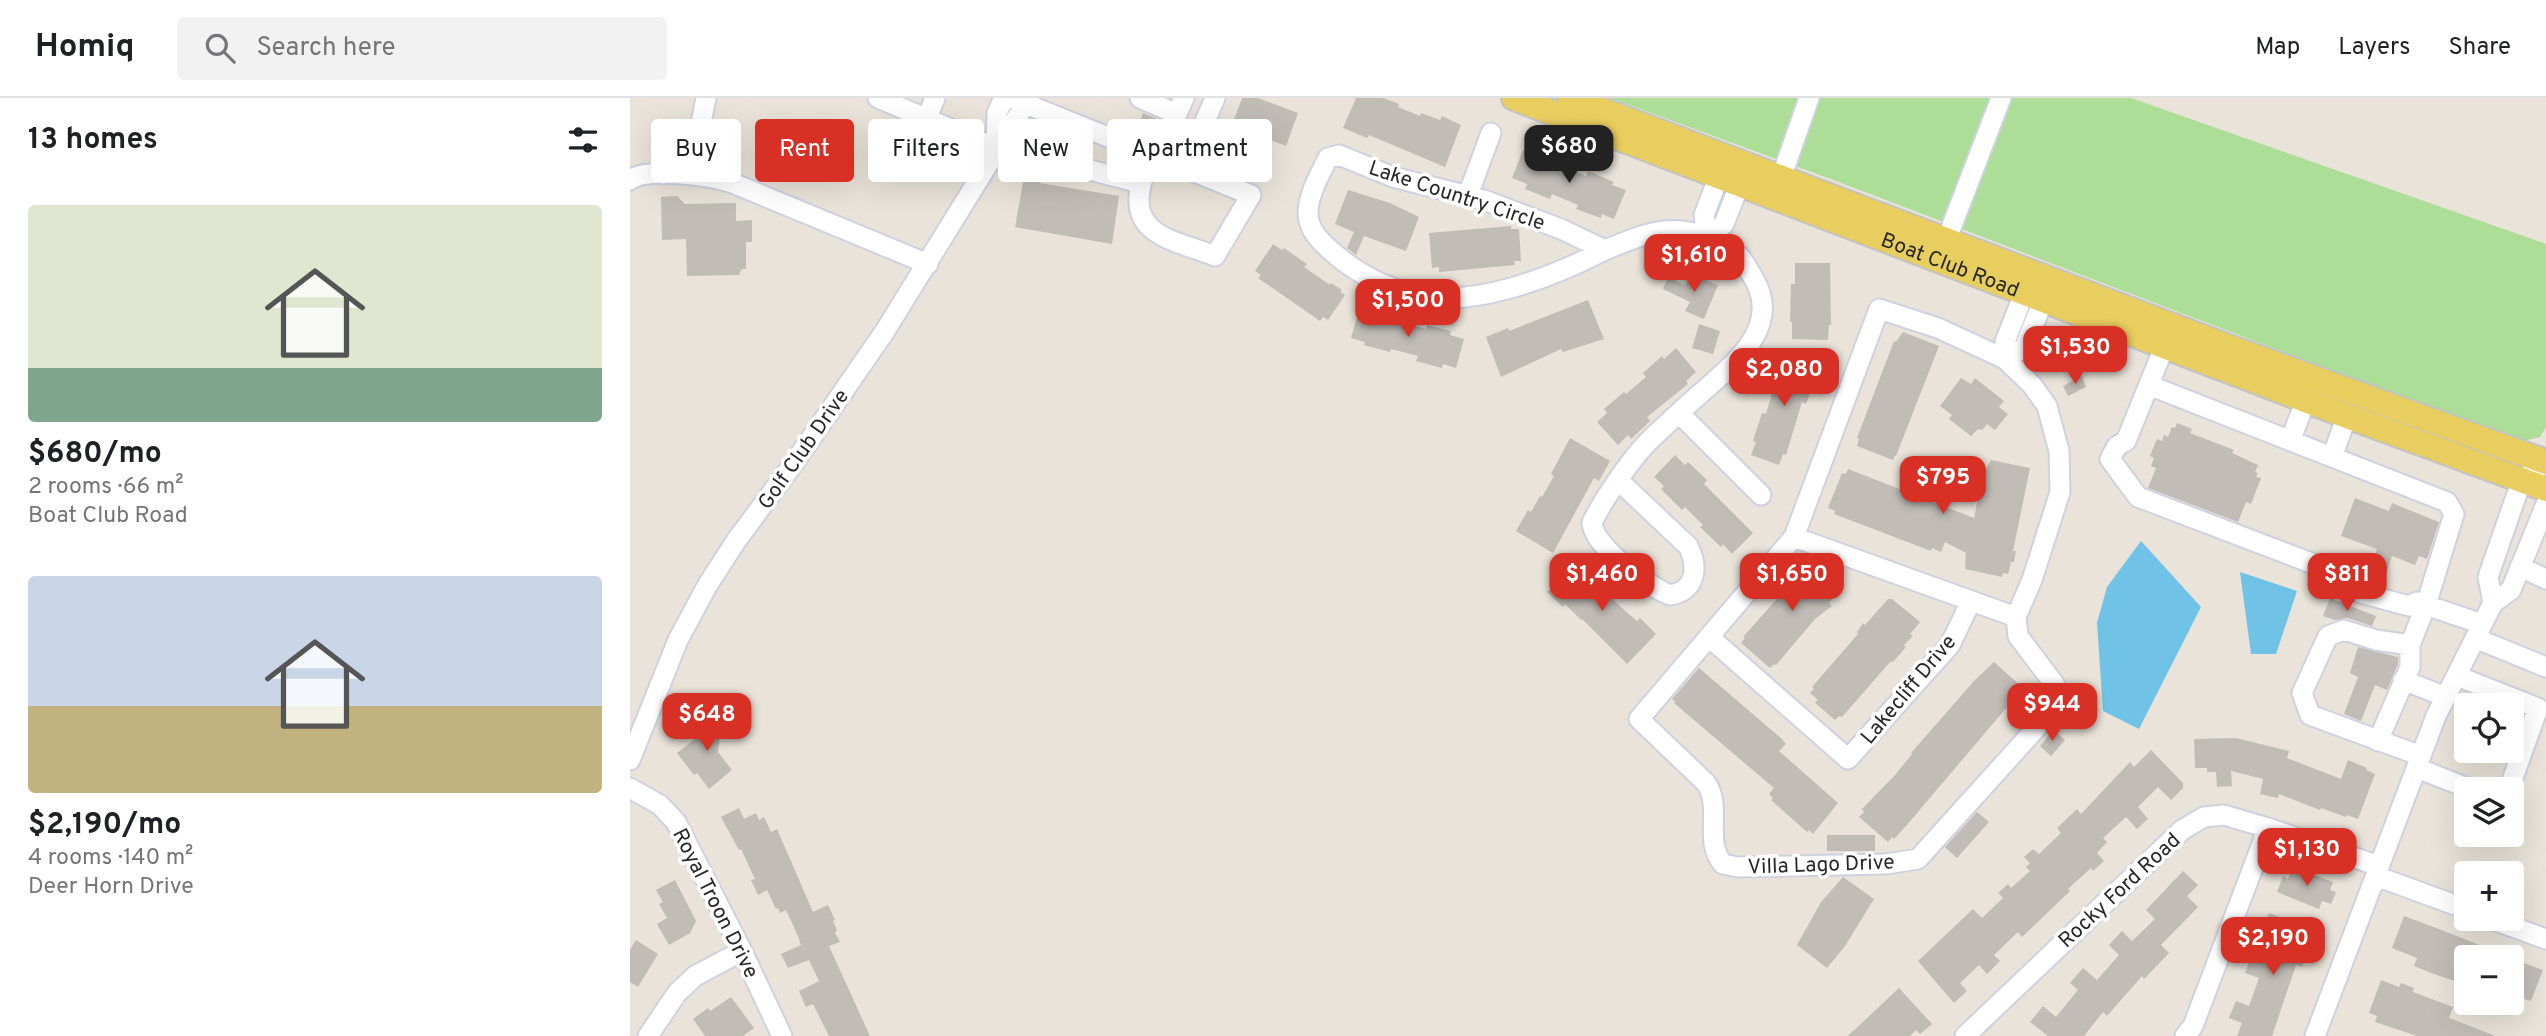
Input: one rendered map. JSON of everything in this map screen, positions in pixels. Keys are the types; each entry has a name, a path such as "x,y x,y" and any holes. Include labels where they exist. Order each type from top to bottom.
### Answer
{"main road":[{"name":"Boat Club Road","path":"1514,98 1733,174 2038,290 2546,462"},
{"name":"Boat Club Road","path":"1570,98 1733,174 1781,178 1946,241 2038,290 2165,345 2546,489"}],"street":[{"path":"701,119 706,98"},
{"path":"878,98 996,148"},
{"path":"927,118 935,98"},
{"name":"Golf Club Drive","path":"996,148 998,113 1004,98"},
{"path":"1140,98 1177,114 1184,98"},
{"path":"1206,119 1215,98"},
{"path":"1781,178 1809,98"},
{"path":"1946,241 2001,98"},
{"path":"1021,100 1061,119"},
{"name":"Golf Club Drive","path":"630,760 678,640 707,586 866,359 928,264 1021,100"},
{"path":"1468,195 1491,133"},
{"name":"Lake Country Circle","path":"1605,250 1552,225 1468,195 1400,179 1335,155 1328,158 1309,202 1308,213 1314,233 1342,260 1382,284 1421,296 1464,298 1512,287 1546,277 1650,233 1675,229 1684,229 1729,247 1747,266 1762,298 1759,325 1742,357 1646,444 1619,481 1595,516 1592,523 1593,529 1619,560 1657,590 1670,595 1684,591 1693,580 1695,572 1688,546 1619,481"},
{"path":"630,180 643,174 651,174"},
{"path":"1707,238 1704,215 1733,174"},
{"path":"730,182 928,264"},
{"path":"1142,182 1138,194 1140,216 1149,229 1215,256 1251,195 1219,182"},
{"path":"2005,359 2006,342 2038,290"},
{"name":"Villa Lago Drive","path":"1879,309 1938,328 2005,359 2032,385 2047,406 2059,451 2060,492 2035,570 2015,617 2018,636 2055,685 2055,698 2039,725 1918,859 1886,864 1738,867 1723,864 1715,855 1713,794 1706,783 1639,719 1794,537 1879,309"},
{"path":"2165,345 2151,386 2126,441 2117,446 2110,459 2138,497 2340,574 2361,593 2409,606 2417,602 2427,606 2546,667"},
{"path":"2151,386 2447,502 2453,509 2454,514 2427,606 2410,645 2410,667 2378,741"},
{"path":"2290,441 2306,400"},
{"path":"1679,413 1761,495"},
{"path":"2332,457 2347,416"},
{"path":"2493,603 2488,577 2522,480 2546,462"},
{"path":"2315,1036 2446,697 2493,603 2511,590 2546,504"},
{"path":"1794,537 2015,617"},
{"path":"2520,567 2546,579"},
{"name":"Lakecliff Drive","path":"1709,637 1848,759 1950,645 1971,601"},
{"path":"2410,645 2376,640 2344,630 2328,636 2302,693 2310,715 2378,741 2454,781"},
{"path":"2456,676 2538,708 2513,777"},
{"path":"2403,680 2446,697"},
{"name":"Royal Troon Drive","path":"630,788 660,805 676,822 782,1036"},
{"name":"Rocky Ford Road","path":"1965,1036 2182,830 2204,817 2224,815 2268,828 2454,904"},
{"path":"2185,1036 2193,1026 2268,828"},
{"path":"2524,931 2546,939"},
{"path":"648,1036 677,993 695,976 742,951"}],"green space":[{"path":"1610,98 2131,98 2546,244 2546,427 2540,437 2519,442 1836,181"}],"water":[{"path":"2141,541 2201,607 2139,729 2103,711 2097,623 2107,587"},
{"path":"2240,572 2297,591 2276,654 2251,654"}],"building":[{"path":"1242,98 1258,98 1298,113 1286,146 1272,141 1272,119 1234,119"},
{"path":"1356,98 1383,98 1420,116 1421,113 1440,120 1442,116 1461,125 1445,167 1369,135 1367,138 1343,128"},
{"path":"1143,113 1157,119 1141,119"},
{"path":"1523,150 1563,163 1562,166 1586,176 1588,171 1626,190 1614,219 1602,214 1601,218 1576,209 1578,205 1552,194 1550,199 1525,189 1527,184 1512,178"},
{"path":"1023,182 1040,182 1119,196 1112,244 1015,227"},
{"path":"1348,190 1390,203 1419,217 1406,251 1364,236 1356,255 1347,248 1354,232 1335,224"},
{"path":"677,196 685,204 736,203 736,221 752,220 752,242 746,242 746,269 742,269 739,275 687,276 686,239 662,240 661,197"},
{"path":"1511,226 1511,229 1519,229 1521,261 1514,261 1515,265 1439,272 1439,267 1432,268 1429,233"},
{"path":"1273,244 1282,250 1284,248 1307,264 1304,267 1342,290 1340,292 1345,295 1328,320 1323,317 1320,321 1258,278 1261,275 1255,271"},
{"path":"1795,263 1830,263 1831,325 1828,340 1792,339 1791,284 1795,284"},
{"path":"1690,274 1718,285 1704,319 1685,311 1690,302 1663,289 1668,277 1685,285"},
{"path":"1588,300 1604,339 1563,352 1561,349 1501,377 1486,337 1508,328 1509,331"},
{"path":"1359,310 1374,314 1375,310 1399,317 1398,321 1426,329 1427,325 1451,331 1450,335 1464,339 1456,368 1443,364 1442,368 1416,361 1418,356 1391,349 1390,352 1364,345 1365,342 1351,338"},
{"path":"1699,324 1720,331 1713,354 1692,348"},
{"path":"1903,332 1939,346 1893,460 1857,446 1857,438 1894,341 1896,342"},
{"path":"1676,348 1696,372 1686,381 1688,384 1647,417 1650,421 1631,439 1628,435 1618,445 1597,422 1607,413 1604,409 1646,377 1643,373 1662,356 1664,359"},
{"path":"1790,352 1818,362 1806,404 1802,402 1786,455 1783,454 1779,465 1751,455 1762,413 1766,414 1781,363 1785,364"},
{"path":"2082,376 2086,387 2068,396 2063,386"},
{"path":"1961,378 1971,384 1975,378 2004,401 1999,407 2008,414 1995,430 1987,424 1971,436 1949,419 1952,415 1940,406"},
{"path":"2177,423 2192,429 2190,433 2234,450 2232,453 2258,465 2256,477 2261,478 2251,504 2246,502 2238,522 2148,488 2156,468 2151,466 2154,458 2150,456 2157,439 2162,441 2164,435 2168,437"},
{"path":"1570,438 1610,461 1599,481 1594,478 1553,553 1516,531 1528,510 1531,512 1540,496 1542,497"},
{"path":"1675,455 1685,465 1688,462 1707,480 1704,484 1753,533 1732,554 1700,527 1703,525 1685,507 1682,510 1661,489 1664,486 1654,477"},
{"path":"1991,460 2030,468 2013,551 2016,551 2014,562 2011,562 2008,574 2003,573 2002,577 1965,569 1966,553 1945,542 1941,552 1932,548 1931,551 1834,514 1835,511 1828,508 1842,473 1846,474 1848,469 1974,518 1984,469"},
{"path":"2355,498 2389,511 2392,503 2439,522 2427,559 2419,556 2415,565 2392,556 2382,586 2367,582 2377,549 2341,536"},
{"path":"1814,561 1843,586 1829,603 1832,606 1815,619 1776,665 1770,668 1741,643 1745,638 1743,637 1793,581 1781,571 1788,563 1800,573"},
{"path":"1576,563 1622,608 1637,621 1640,618 1656,634 1627,664 1582,619 1565,604 1563,607 1547,592"},
{"path":"2330,598 2376,616 2372,626 2348,618 2335,620 2323,616"},
{"path":"1888,599 1892,599 1920,622 1910,634 1913,636 1904,645 1906,647 1893,662 1890,662 1842,717 1839,716 1835,720 1815,703 1818,700 1810,693 1814,689 1812,687 1858,634 1863,623 1865,625"},
{"path":"2358,647 2398,657 2398,664 2387,690 2375,685 2361,721 2344,714 2358,677 2350,673"},
{"path":"1994,662 2021,686 2010,698 2013,700 1906,826 1888,842 1859,817 1864,812 1862,809 1895,775 1974,681"},
{"path":"1699,668 1781,738 1786,744 1779,751 1838,803 1813,834 1809,830 1807,832 1771,800 1773,798 1769,794 1774,788 1674,703 1672,699"},
{"path":"703,715 722,717 718,752 732,770 709,789 677,753 700,735"},
{"path":"2053,730 2065,740 2051,756 2040,746"},
{"path":"2236,738 2289,751 2287,758 2341,779 2348,760 2367,768 2366,770 2375,774 2358,819 2321,808 2320,810 2279,794 2278,798 2260,794 2263,779 2231,771 2232,786 2217,787 2216,772 2207,772 2207,768 2195,768 2194,739"},
{"path":"2151,750 2183,783 2183,788 2171,800 2158,787 2138,807 2148,819 2137,829 2126,817 2103,838 2107,842 2097,853 2104,861 2093,871 2091,868 2068,889 2070,891 2022,937 2018,932 1994,955 2000,961 1987,974 1979,965 1960,983 1967,991 1954,1003 1918,961 1973,909 1982,918 2003,898 1998,893 2008,884 2011,888 2030,871 2026,867 2030,863 2024,857 2033,849 2039,854 2061,833 2057,828 2077,809 2081,814 2130,762 2134,767"},
{"path":"739,808 744,819 756,813 759,820 764,817 771,832 777,829 813,912 828,905 840,942 829,946 870,1036 829,1036 813,1004 806,1007 799,991 819,981 809,960 788,968 781,954 801,945 786,910 780,913 778,908 776,909 767,890 758,895 751,880 755,879 741,849 739,850 721,817"},
{"path":"1977,812 1989,822 1957,858 1945,847"},
{"path":"1827,835 1875,835 1875,851 1827,851"},
{"path":"2293,867 2333,882 2330,890 2336,892 2331,904 2322,901 2319,909 2277,892 2283,876 2288,879"},
{"path":"2183,871 2198,885 2187,896 2198,907 2161,945 2169,953 2144,979 2142,976 2107,1016 2103,1012 2084,1036 2048,1036 2030,1022 2043,1006 2056,1017 2078,990 2070,983 2083,968 2097,980 2119,955 2109,945 2122,931 2132,941 2155,919 2146,910"},
{"path":"1843,877 1874,899 1845,946 1827,968 1797,945 1821,902"},
{"path":"675,880 696,921 690,933 669,945 657,924 667,918 659,904 663,902 656,890"},
{"path":"2269,913 2316,931 2302,967 2296,965 2272,1036 2237,1036 2242,1023 2229,1018 2236,1001 2249,1006 2259,978 2245,973 2251,957 2267,963 2278,935 2263,929"},
{"path":"2404,916 2479,945 2454,945 2454,981 2414,966 2417,958 2392,948"},
{"path":"636,940 658,954 638,987 630,982 630,950"},
{"path":"2524,963 2543,970 2531,1001 2524,999"},
{"path":"2381,980 2399,987 2401,983 2414,988 2413,992 2453,1007 2449,1018 2496,1036 2417,1036 2375,1022 2377,1016 2369,1013"},
{"path":"1899,988 1932,1024 1920,1034 1916,1030 1910,1036 1848,1036"},
{"path":"731,997 754,1028 743,1036 705,1036 693,1019"}]}
